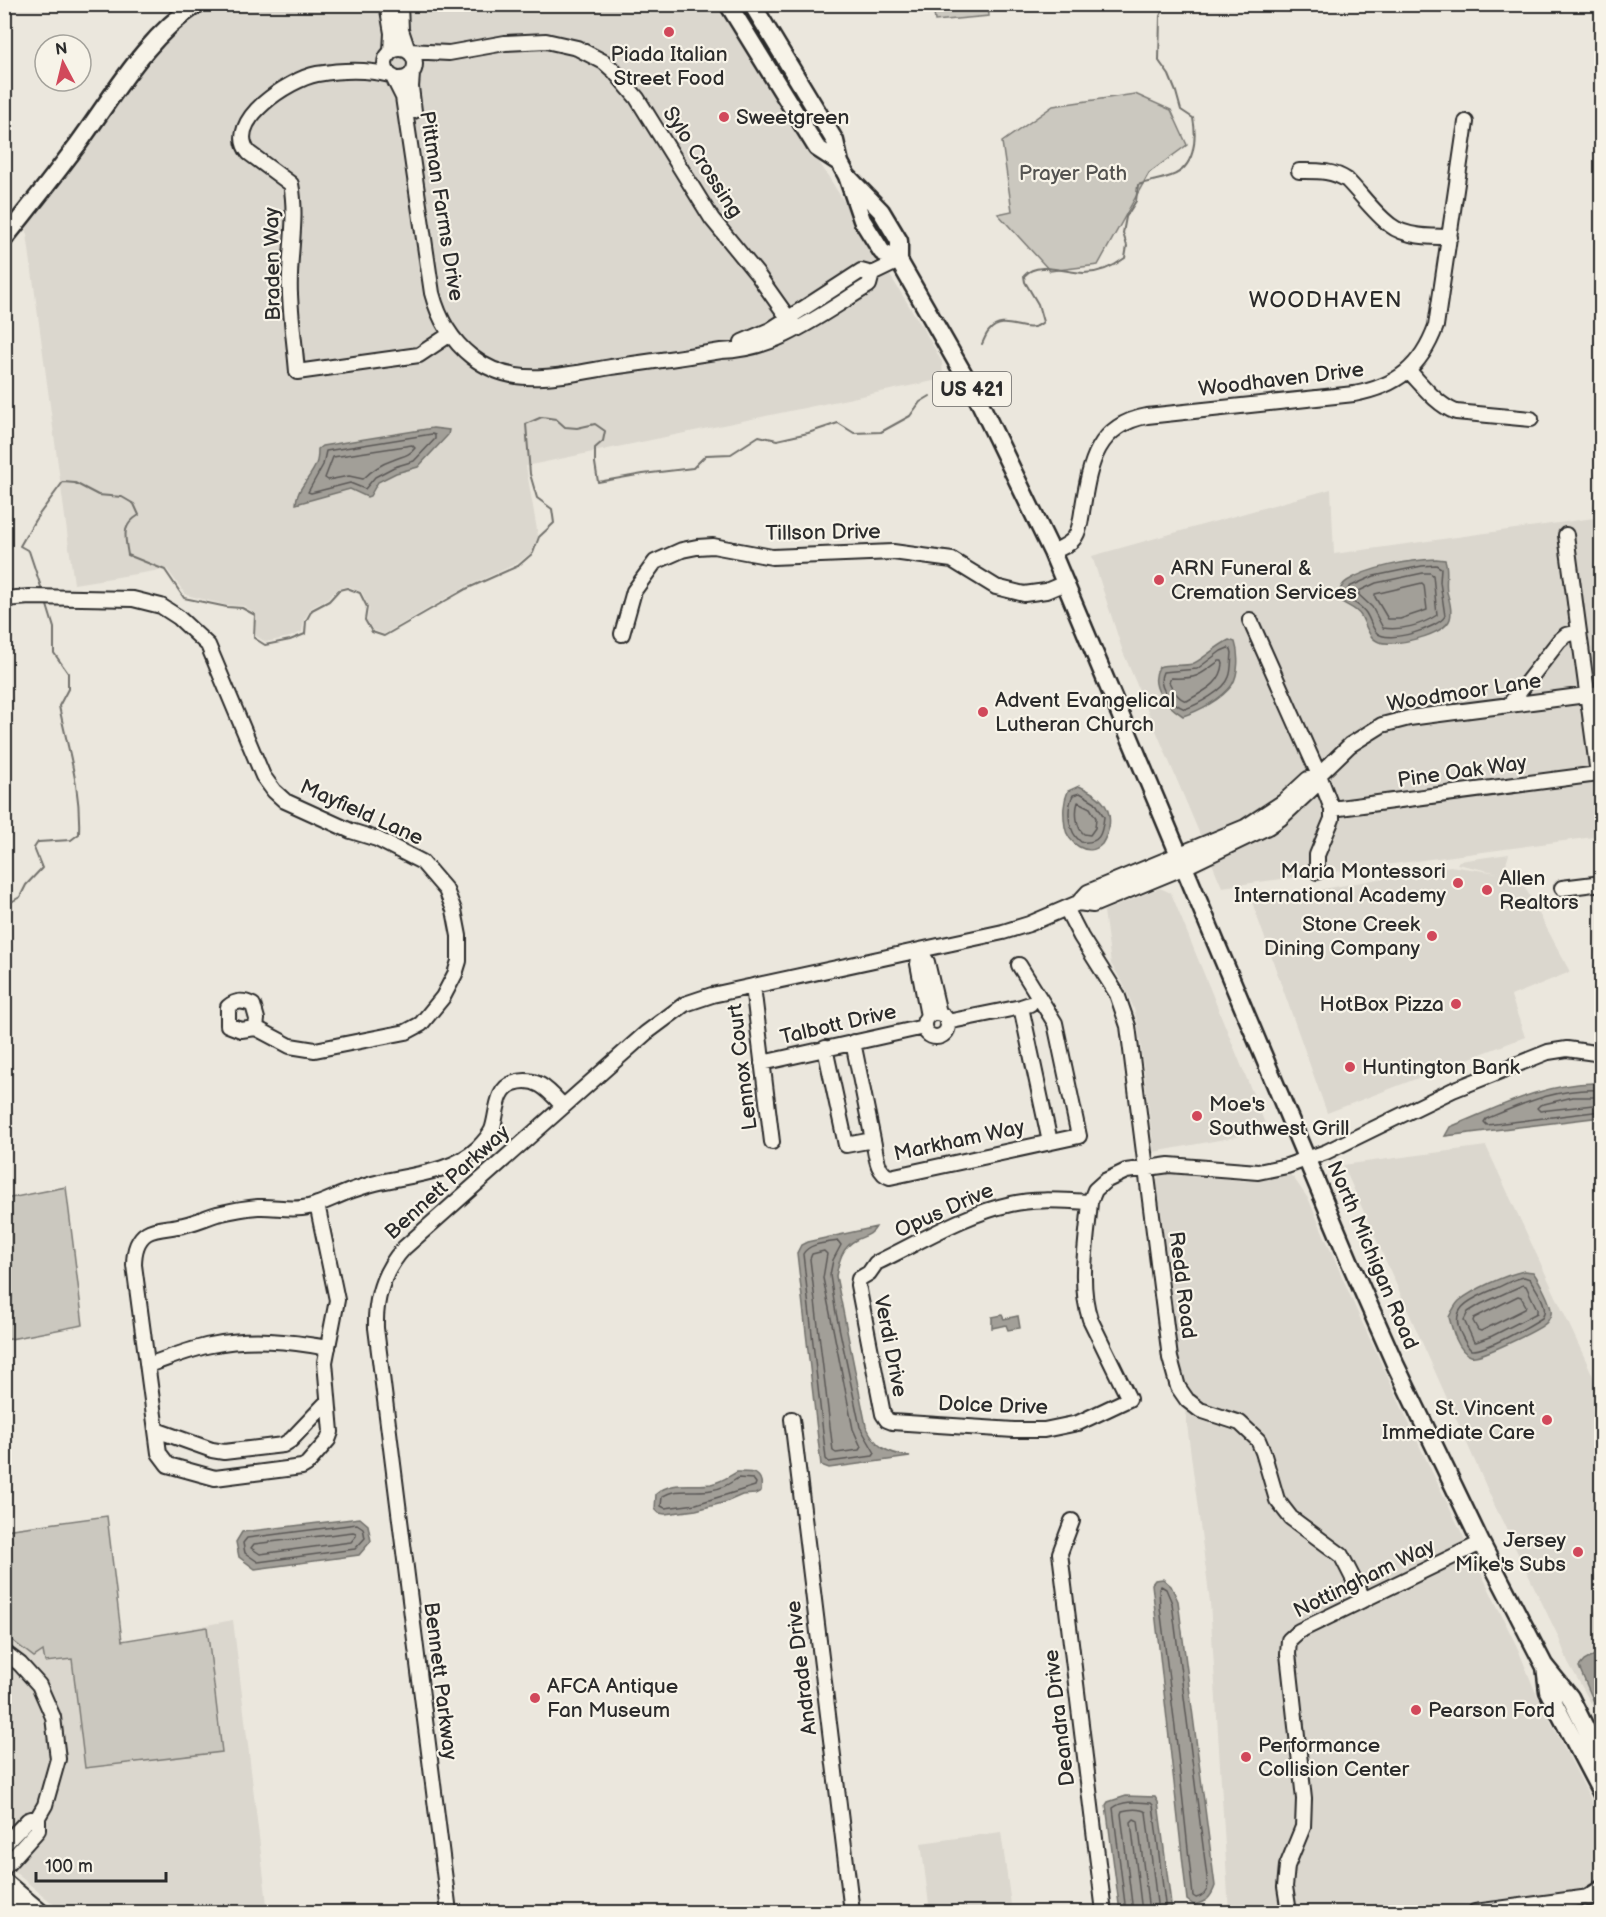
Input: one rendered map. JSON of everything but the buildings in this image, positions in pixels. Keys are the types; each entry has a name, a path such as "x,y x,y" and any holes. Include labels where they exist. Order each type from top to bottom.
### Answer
{"main road":[{"path":"4,240 78,144 133,67 153,43 197,4"},
{"path":"728,4 817,148 844,170"},
{"name":"US 421","path":"752,4 835,141 862,220 882,252 899,261"},
{"path":"761,4 833,121 835,141"},
{"name":"North Michigan Road","path":"899,261 979,401 1052,552 1395,1364 1481,1543 1545,1665 1570,1697 1602,1761"},
{"name":"North Michigan Road","path":"1545,1665 1548,1690 1602,1794"}],"street":[{"path":"387,4 392,33 386,69 391,76 403,79 426,63 449,53"},
{"path":"400,4 401,30 408,51 416,61 414,72"},
{"name":"Sylo Crossing","path":"449,53 505,43 546,40 576,48 604,62 637,98 712,219 758,274 792,324"},
{"path":"388,55 399,48 408,51 449,53"},
{"name":"Braden Way","path":"354,71 388,55"},
{"name":"Braden Way","path":"391,76 373,71 354,71 315,74 297,81 278,92 250,119 242,137 244,147 291,184 290,294 297,372 418,355 449,335"},
{"name":"Pittman Farms Drive","path":"414,72 411,87 444,303 455,329 471,346 516,375"},
{"name":"Pittman Farms Drive","path":"391,76 403,97 436,308 449,335 468,354 504,374 556,376 721,351 740,351 758,346 777,340 792,324 869,285 872,274 899,261"},
{"name":"Woodhaven Drive","path":"1052,552 1068,544 1076,536 1090,465 1095,453 1108,436 1127,422 1147,417 1367,392 1388,384 1409,371 1424,352 1436,326 1466,122"},
{"path":"1299,171 1328,171 1342,176 1383,219 1395,228 1414,234 1450,237"},
{"path":"1409,371 1437,400 1456,412 1531,419"},
{"path":"1566,535 1579,632 1594,694"},
{"name":"Tillson Drive","path":"622,634 634,591 655,562 682,550 697,547 713,546 772,557 893,552 952,560 996,587 1024,594 1046,591 1065,583"},
{"name":"Mayfield Lane","path":"4,599 30,597 133,599 161,606 178,617 208,645 263,776 274,791 285,801 302,810 351,831 377,838 422,862 446,890 458,922 459,961 443,997 420,1024 406,1032 315,1050 290,1046 256,1028"},
{"path":"1250,620 1332,809 1332,819 1317,855 1317,872"},
{"path":"1509,705 1558,640 1566,635 1579,632"},
{"name":"Woodmoor Lane","path":"1182,860 1198,847 1255,821 1283,802 1308,779 1317,777 1350,745 1382,726 1409,718 1594,694"},
{"name":"Pine Oak Way","path":"1332,809 1598,774 1594,694"},
{"name":"Bennett Parkway","path":"449,1912 376,1328 376,1302 384,1277 396,1257 646,1032 685,1004 712,995 1003,932 1072,906 1088,892 1182,860"},
{"path":"1562,888 1602,883"},
{"name":"Redd Road","path":"1072,906 1081,937 1117,994 1125,1013 1170,1358 1178,1387 1187,1400 1200,1410 1240,1423 1254,1436 1263,1452 1277,1500 1291,1518 1341,1555 1364,1600"},
{"path":"920,951 927,962 934,1020"},
{"path":"1019,965 1040,1000"},
{"name":"Lennox Court","path":"753,986 772,1142"},
{"name":"Talbott Drive","path":"762,1063 934,1020 1021,1007 1040,1000"},
{"name":"Markham Way","path":"853,1042 873,1140 881,1171 886,1176 1079,1136 1055,1023 1040,1000"},
{"path":"1021,1007 1050,1142"},
{"path":"825,1048 846,1145 873,1140"},
{"path":"1090,1202 1095,1190 1105,1181 1118,1174 1146,1168 1169,1165 1258,1172 1287,1166 1326,1152 1453,1090 1548,1052 1567,1049 1602,1054"},
{"path":"317,1204 337,1300 325,1362 331,1432 328,1440 302,1467 215,1478 168,1465 159,1453 134,1265 134,1255 142,1237 150,1231 199,1222 216,1214 258,1207 307,1208 317,1204 373,1183 450,1166 477,1149 491,1131 502,1093 513,1083 533,1081 545,1087 563,1106"},
{"name":"Opus Drive","path":"859,1279 869,1273 876,1263 976,1214 1013,1203 1030,1201 1090,1202"},
{"name":"Dolce Drive","path":"887,1420 1014,1430 1044,1430 1078,1423 1129,1399 1086,1309 1084,1277 1090,1202"},
{"name":"Verdi Drive","path":"859,1279 858,1285 883,1414 887,1420"},
{"path":"148,1365 211,1345 257,1340 292,1341 328,1348"},
{"path":"156,1430 224,1452 283,1444 291,1440 328,1401"},
{"name":"Andrade Drive","path":"792,1419 852,1912"},
{"name":"Deandra Drive","path":"1072,1521 1060,1553 1104,1912"},
{"name":"Nottingham Way","path":"1289,1912 1285,1887 1287,1866 1303,1827 1304,1799 1288,1654 1289,1640 1299,1631 1481,1543"},
{"path":"4,1652 20,1664 39,1685 54,1717 58,1759 45,1805 38,1817 38,1830 4,1868"},
{"path":"4,1845 28,1820 38,1817"},
{"path":"4,1880 42,1912"},
{"path":"1475,1912 1560,1907 1597,1894"},
{"path":"4,1898 21,1912"}],"shaded area":[{"path":"215,5 721,5 923,328 942,362 943,379 526,466 538,536 532,552 518,563 464,588 384,634 373,630 367,621 369,608 362,592 348,586 339,588 326,600 311,608 304,620 302,632 266,642 256,636 256,614 244,606 226,605 186,595 167,569 74,584 25,219 162,43 201,12"},
{"path":"1331,489 1334,554 1601,517 1601,836 1222,887 1123,652 1092,556"},
{"path":"1509,854 1503,874 1519,876 1570,972 1511,996 1525,1037 1327,1113 1252,902 1450,866 1498,873 1457,864 1459,861"},
{"path":"1160,888 1171,893 1268,1131 1154,1152 1138,1025 1124,985 1111,964 1104,911"},
{"path":"1486,1146 1601,1393 1601,1721 1568,1662 1558,1636 1494,1504 1343,1165"},
{"path":"1165,1172 1244,1181 1262,1180 1286,1173 1293,1177 1309,1200 1356,1309 1518,1649 1535,1691 1601,1819 1601,1883 1575,1890 1407,1912 1229,1912 1210,1602 1156,1185 1156,1179"},
{"path":"107,1516 122,1641 233,1620 268,1912 63,1912 5,1864 4,1530"},
{"path":"1001,1832 1012,1912 930,1912 921,1843"}],"green space":[{"path":"933,5 988,5 989,16 935,21"},
{"name":"Prayer Path","path":"1135,94 1171,110 1187,145 1149,173 1098,265 1050,271 998,214 1012,211 1002,142 1053,106"},
{"path":"66,1187 83,1325 5,1340 5,1199"},
{"path":"107,1516 122,1641 207,1627 222,1752 85,1768 72,1659 45,1662 43,1651 34,1657 5,1635 5,1530"}],"water":[{"path":"433,428 449,430 448,435 418,467 396,473 378,482 370,496 367,497 350,489 296,504 298,493 314,469 318,449 322,446"},
{"path":"1436,559 1445,560 1451,616 1446,625 1429,635 1396,643 1379,642 1370,634 1358,613 1337,597 1345,582 1356,576 1378,568"},
{"path":"1229,640 1235,642 1238,658 1232,685 1210,704 1183,716 1160,695 1156,682 1159,667 1192,664"},
{"path":"1079,786 1102,801 1109,812 1109,827 1104,840 1102,844 1091,850 1074,843 1065,827 1066,795 1068,791"},
{"path":"1601,1084 1601,1117 1445,1136 1450,1127 1521,1098 1556,1087"},
{"path":"876,1227 870,1234 847,1246 836,1276 866,1426 878,1445 910,1457 829,1468 821,1465 797,1253 801,1245 807,1242"},
{"path":"1524,1271 1533,1272 1545,1292 1551,1310 1547,1321 1534,1331 1510,1343 1476,1356 1466,1354 1456,1340 1449,1317 1456,1304 1481,1287"},
{"path":"1002,1315 1004,1319 1018,1316 1020,1328 1008,1330 1006,1325 992,1328 992,1317"},
{"path":"737,1472 759,1476 761,1491 696,1510 665,1514 655,1509 656,1494 662,1490 675,1485 711,1484"},
{"path":"360,1518 368,1525 371,1541 359,1555 255,1569 239,1557 236,1542 242,1532"},
{"path":"1163,1579 1171,1586 1178,1601 1215,1886 1208,1899 1194,1905 1187,1900 1152,1584 1155,1580"},
{"path":"1601,1653 1601,1718 1579,1667 1584,1661"},
{"path":"1126,1796 1155,1797 1158,1802 1172,1912 1120,1912 1106,1805 1108,1802"}],"waterway":[{"path":"982,344 988,332 995,326 1009,324 1030,327 1043,322 1038,304 1025,282 1024,276 1030,271 1052,268 1090,273 1106,269 1125,258 1127,246 1123,233 1126,217 1136,201 1138,185 1179,172 1190,160 1195,135 1193,118 1181,110 1169,75 1159,61 1160,16 1166,4"},
{"path":"43,593 29,551 20,546 35,520 63,482 75,483 98,495 122,497 134,504 139,515 127,527 125,537 128,555 165,570 184,598 242,608 255,615 254,638 265,645 290,640 305,634 306,621 312,610 329,601 339,590 347,588 360,593 367,607 365,620 372,632 384,636 466,589 518,566 533,553 539,537 554,523 552,509 537,498 530,474 526,424 542,417 556,419 565,427 577,428 595,424 605,431 603,441 595,448 598,482 693,468 706,455 731,454 759,436 777,440 838,423 854,433 881,432 910,416 920,402 930,396"},
{"path":"4,906 20,897 26,885 42,868 34,848 38,842 71,840 79,834 76,784 59,706 68,689 68,673 54,653 54,628 46,602"}],"place":[{"name":"Piada Italian Street Food","path":"669,32"},
{"name":"Sweetgreen","path":"724,117"},
{"name":"ARN Funeral & Cremation Services","path":"1159,580"},
{"name":"Advent Evangelical Lutheran Church","path":"983,712"},
{"name":"Maria Montessori International Academy","path":"1458,883"},
{"name":"Allen Realtors","path":"1487,890"},
{"name":"Stone Creek Dining Company","path":"1432,936"},
{"name":"HotBox Pizza","path":"1456,1004"},
{"name":"Huntington Bank","path":"1350,1067"},
{"name":"Moe's Southwest Grill","path":"1197,1116"},
{"name":"St. Vincent Immediate Care","path":"1547,1420"},
{"name":"Jersey Mike's Subs","path":"1578,1552"},
{"name":"AFCA Antique Fan Museum","path":"535,1698"},
{"name":"Pearson Ford","path":"1416,1710"},
{"name":"Performance Collision Center","path":"1246,1757"}],"district":[{"name":"WOODHAVEN","path":"1326,299"}]}
